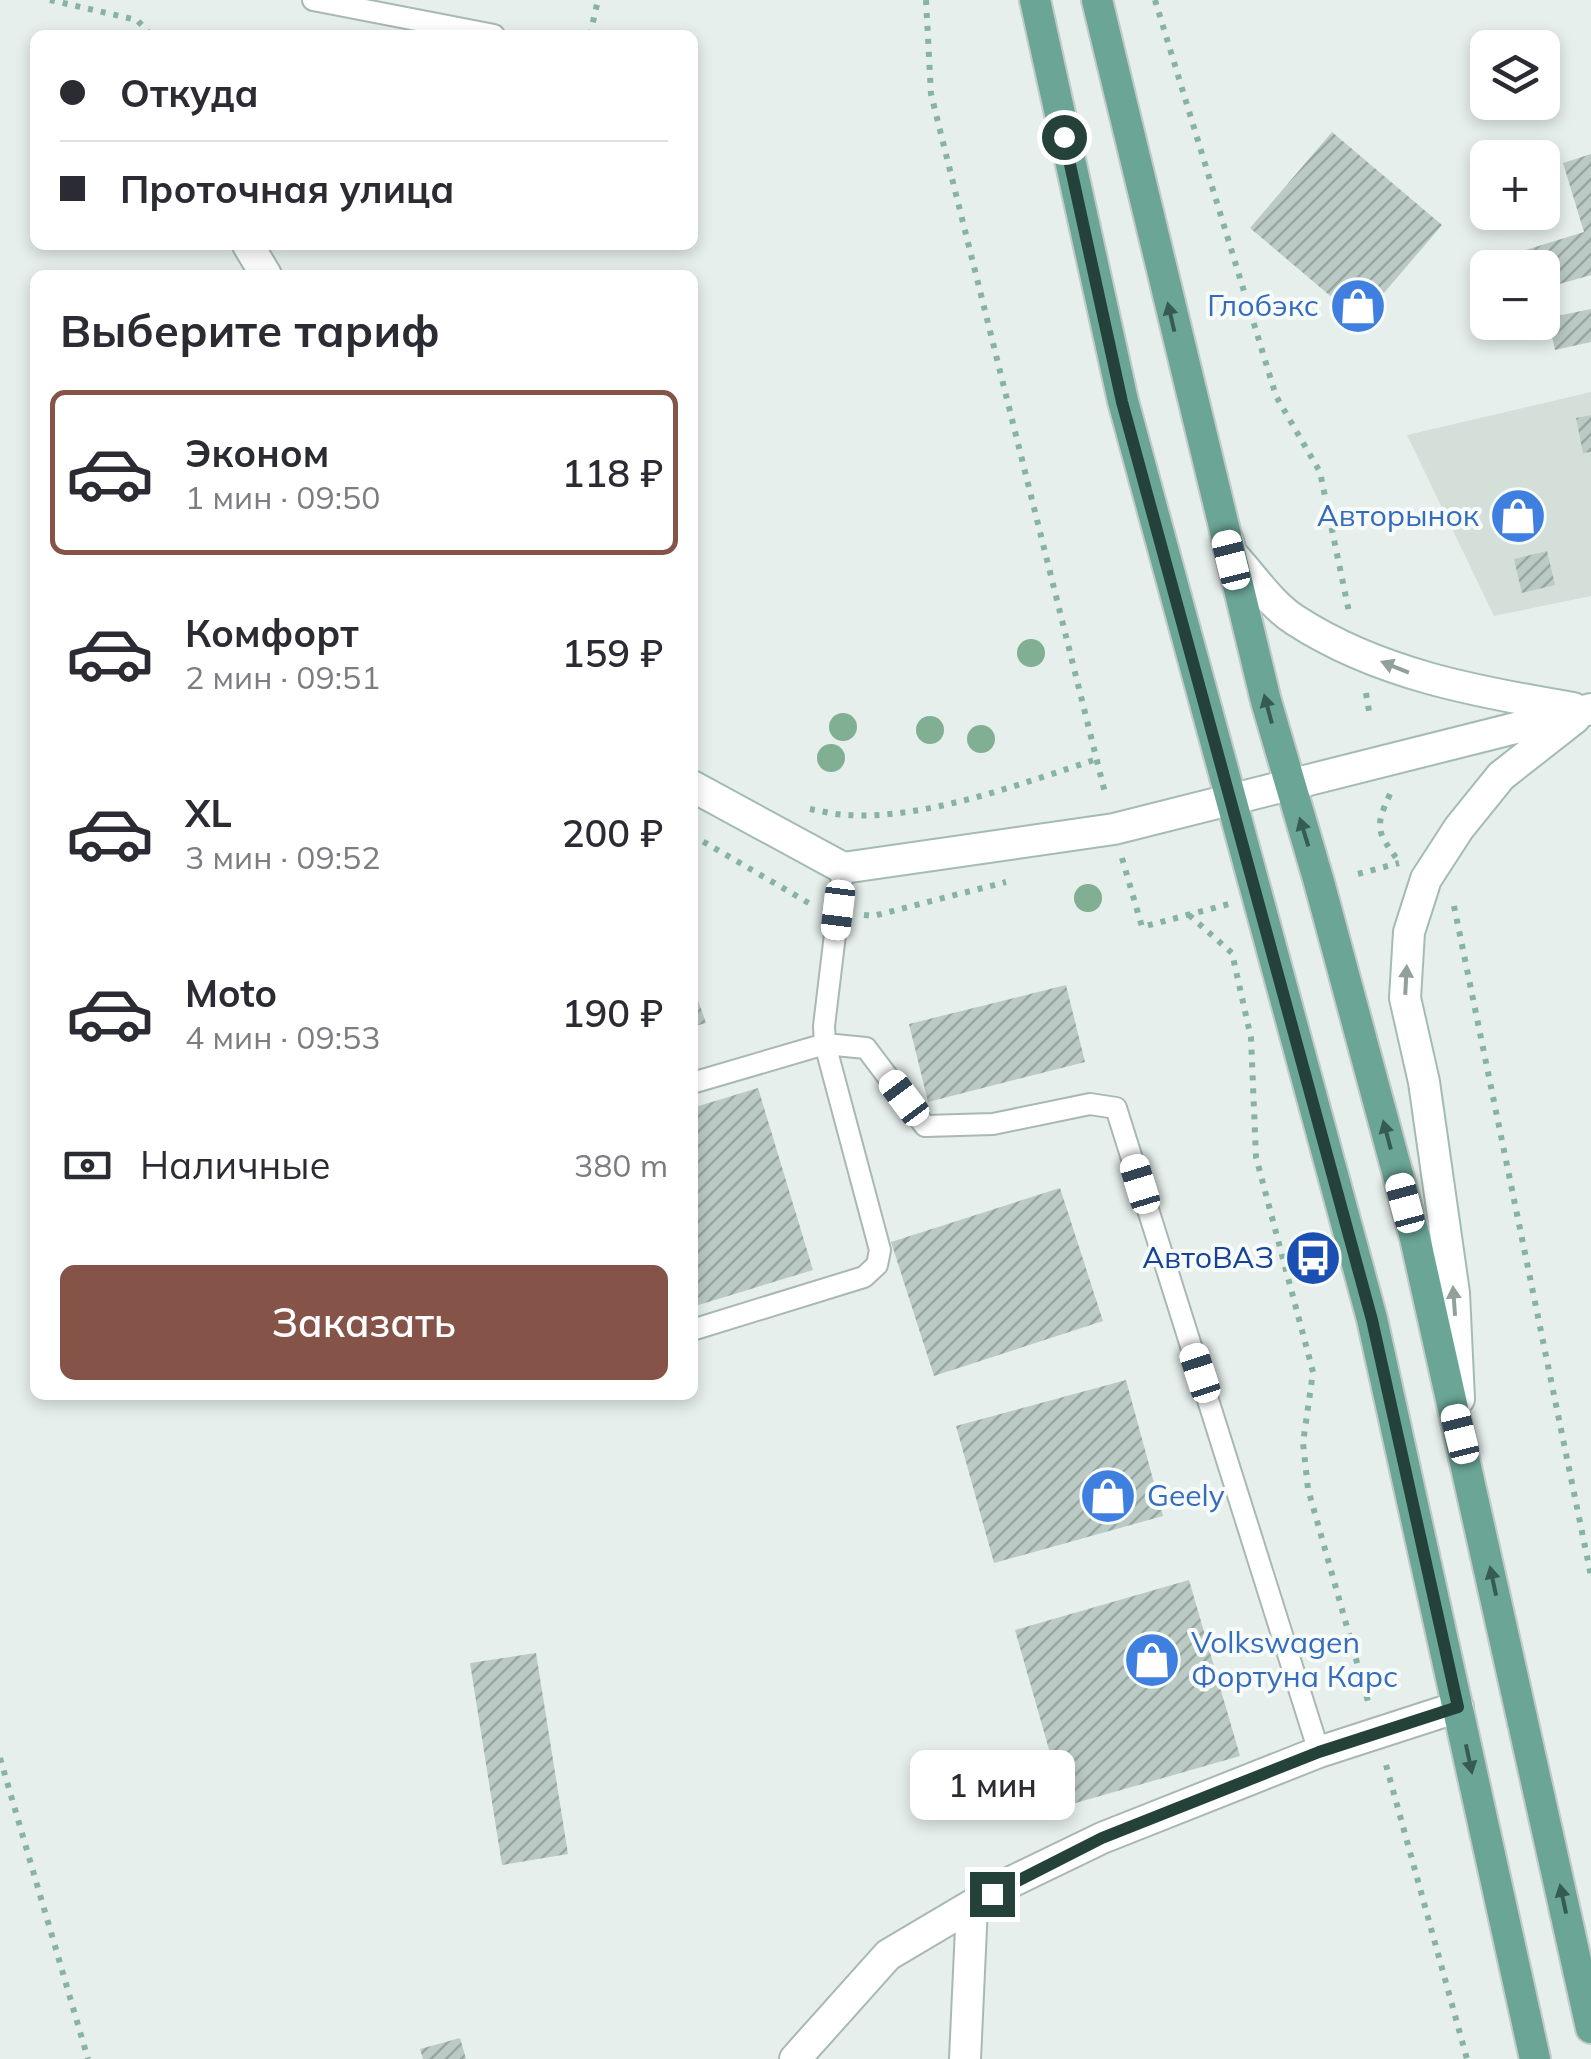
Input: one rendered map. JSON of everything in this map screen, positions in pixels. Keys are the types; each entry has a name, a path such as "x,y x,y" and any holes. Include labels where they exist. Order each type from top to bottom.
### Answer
{"main road":[{"path":"1035,0 1122,402 1372,1320 1535,2059"},
{"path":"1096,0 1249,634 1415,1238 1591,2028"},
{"path":"1194,412 1232,553 1292,619 1421,678 1589,718"},
{"path":"698,789 842,868 1114,829 1289,783 1589,718"},
{"path":"1460,1434 1454,1293 1424,1082 1406,998 1409,932 1426,879 1459,828 1502,776 1589,718"},
{"path":"796,2059 888,1956 972,1906 1102,1838 1319,1752 1458,1707"},
{"path":"965,2059 972,1906"}],"lane":[{"path":"313,0 468,30"},
{"path":"698,1328 864,1277 877,1265 880,1250 825,1044 842,868"},
{"path":"698,1081 825,1044 866,1048 925,1126 993,1124 1090,1104 1116,1108 1319,1752"}],"path":[{"path":"50,0 137,20 146,30"},
{"path":"591,30 598,0"},
{"path":"926,0 931,94 1096,759 1142,927 1234,903"},
{"path":"1155,0 1276,396 1320,472 1370,712"},
{"path":"810,809 849,816 914,810 1012,787 1096,759"},
{"path":"1392,791 1378,821 1379,834 1399,863"},
{"path":"698,838 814,906 872,916 1006,882"},
{"path":"1358,874 1402,862 1453,901 1591,1576"},
{"path":"1189,915 1232,953 1251,1038 1256,1157 1313,1372 1303,1443 1308,1489 1468,2059"},
{"path":"0,1758 88,2059"}],"shaded area":[{"name":"Авторынок","path":"1591,392 1591,596 1494,616 1407,435"}],"building":[{"path":"1332,132 1442,225 1360,321 1250,228"},
{"path":"1591,154 1591,275 1560,284 1560,250 1525,250 1584,232 1563,163"},
{"path":"1591,309 1591,342 1555,350 1553,340 1560,340 1560,315"},
{"path":"1591,415 1591,452 1583,453 1576,418"},
{"path":"1547,551 1555,585 1522,593 1514,559"},
{"path":"1066,985 1085,1062 928,1102 909,1024"},
{"path":"698,1000 706,1023 698,1025"},
{"path":"758,1088 813,1270 698,1305 698,1106"},
{"path":"1060,1188 1103,1321 934,1376 891,1242"},
{"path":"1126,1380 1163,1516 994,1563 956,1426"},
{"path":"1189,1580 1240,1756 1065,1806 1015,1630"},
{"path":"536,1653 568,1854 502,1865 470,1663"},
{"path":"460,2038 466,2059 423,2059 420,2049"}],"place":[{"name":"Глобэкс","path":"1358,306"},
{"name":"Авторынок","path":"1518,516"},
{"name":"АвтоВАЗ","path":"1313,1258"},
{"name":"Geely","path":"1108,1496"},
{"name":"Volkswagen Фортуна Карс","path":"1152,1660"}],"route":[{"path":"992,1894 1102,1838 1319,1752 1458,1707 1372,1320 1122,402 1064,137"}]}
